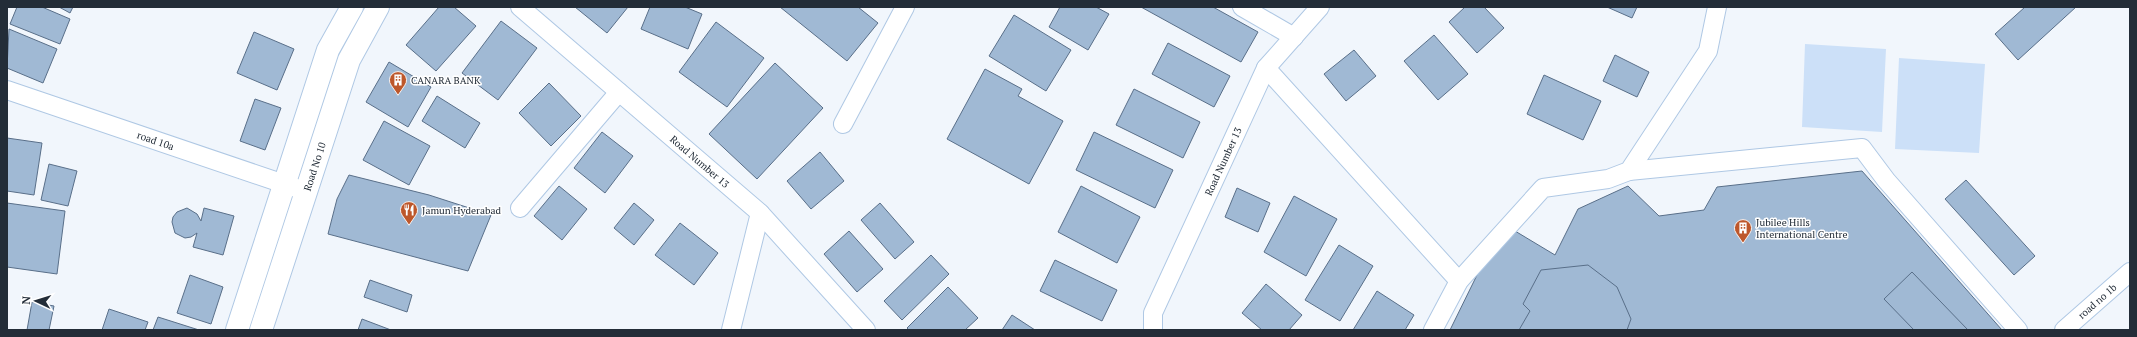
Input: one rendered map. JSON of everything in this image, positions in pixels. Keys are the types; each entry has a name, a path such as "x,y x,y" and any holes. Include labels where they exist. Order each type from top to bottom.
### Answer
{"main road":[{"path":"237,330 283,183 328,50 352,7"},
{"name":"Road No 10","path":"261,330 305,191 349,60 378,7"}],"street":[{"name":"Road Number 13","path":"520,7 760,213 866,330"},
{"path":"843,124 905,7"},
{"path":"1242,7 1294,37"},
{"name":"Road Number 13","path":"1153,330 1154,313 1266,68 1320,7"},
{"path":"1629,171 1708,51 1717,7"},
{"path":"1266,68 1459,281"},
{"name":"road 10a","path":"7,90 305,191"},
{"path":"520,208 619,92"},
{"path":"1433,330 1459,281 1543,188 1608,179 1629,171 1862,148 1886,180 2018,330"},
{"path":"731,330 760,213"},
{"name":"road no 1b","path":"2064,330 2130,272"}],"shaded area":[{"path":"1805,44 1886,49 1882,132 1802,127"},
{"path":"1899,58 1985,64 1979,153 1895,149"}],"building":[{"path":"17,7 42,7 70,19 60,44 10,24"},
{"path":"59,7 73,7 70,13"},
{"path":"439,7 454,7 476,26 436,71 406,45"},
{"path":"575,7 628,7 607,33"},
{"path":"650,7 685,7 702,14 688,49 641,29"},
{"path":"780,7 858,7 878,23 847,61"},
{"path":"1060,7 1096,7 1109,14 1088,50 1049,27"},
{"path":"1141,7 1213,7 1258,32 1241,62"},
{"path":"1465,7 1484,7 1504,28 1477,53 1449,22"},
{"path":"1607,7 1637,7 1632,18"},
{"path":"2025,7 2076,7 2018,60 1995,34"},
{"path":"1014,15 1071,50 1046,91 989,56"},
{"path":"501,21 537,48 498,100 462,73"},
{"path":"716,22 764,58 727,107 679,72"},
{"path":"9,29 57,49 43,83 7,68"},
{"path":"254,32 294,49 277,90 237,73"},
{"path":"1434,35 1468,74 1438,100 1404,61"},
{"path":"1168,43 1230,76 1214,107 1152,74"},
{"path":"1354,50 1376,76 1346,101 1324,74"},
{"path":"1615,55 1649,72 1637,97 1603,81"},
{"name":"CANARA BANK","path":"389,62 431,87 408,127 366,102"},
{"path":"775,63 823,108 757,179 709,134"},
{"path":"985,69 1022,89 1018,96 1063,121 1029,184 947,139"},
{"path":"1544,75 1601,101 1583,140 1527,114"},
{"path":"549,83 581,116 551,146 519,113"},
{"path":"1134,89 1200,122 1183,158 1116,125"},
{"path":"437,96 480,123 465,148 422,121"},
{"path":"255,99 281,108 265,150 240,141"},
{"path":"384,121 430,146 409,185 363,160"},
{"path":"602,132 633,156 605,193 574,168"},
{"path":"1094,132 1173,170 1155,208 1076,170"},
{"path":"7,138 42,143 34,195 7,191"},
{"path":"820,152 844,181 811,209 787,181"},
{"path":"49,164 77,171 68,206 41,200"},
{"name":"Jubilee Hills International Centre","path":"1862,171 2002,330 1450,330 1478,273 1515,231 1555,255 1578,209 1628,186 1659,216 1704,210 1717,187"},
{"name":"Jamun Hyderabad","path":"349,175 429,195 491,215 468,271 328,234 337,199"},
{"path":"1966,180 2035,256 2014,275 1945,199"},
{"path":"559,186 587,209 562,240 534,216"},
{"path":"1081,186 1140,217 1117,263 1058,232"},
{"path":"1237,188 1270,203 1258,232 1225,217"},
{"path":"1294,196 1337,219 1306,276 1264,252"},
{"path":"7,203 65,211 57,274 7,267"},
{"path":"634,203 654,220 634,245 614,228"},
{"path":"880,203 914,242 895,259 861,220"},
{"path":"187,208 197,214 201,221 204,208 234,216 223,255 193,247 197,233 191,237 185,238 175,233 172,222 173,217 177,212"},
{"path":"680,223 718,253 694,285 655,255"},
{"path":"849,231 883,269 857,292 824,254"},
{"path":"1339,245 1373,266 1340,321 1305,300"},
{"path":"931,255 949,274 902,320 884,301"},
{"path":"1055,260 1117,290 1102,321 1040,291"},
{"path":"1588,265 1617,287 1631,319 1627,330 1519,330 1530,311 1523,304 1541,270"},
{"path":"1912,272 1968,330 1914,330 1884,299"},
{"path":"190,275 223,287 211,324 177,313"},
{"path":"370,280 412,295 407,312 364,297"},
{"path":"1266,284 1302,315 1289,330 1262,330 1242,313"},
{"path":"948,287 978,318 965,330 909,330 907,328"},
{"path":"1377,291 1414,315 1405,330 1353,330"},
{"path":"32,302 54,306 49,330 27,330"},
{"path":"109,309 148,322 145,330 102,330"},
{"path":"1012,315 1035,330 1002,330"},
{"path":"158,317 199,330 153,330"},
{"path":"362,319 391,330 358,330"}],"place":[{"name":"CANARA BANK","path":"398,95"},
{"name":"Jamun Hyderabad","path":"409,225"},
{"name":"Jubilee Hills International Centre","path":"1743,243"}]}
